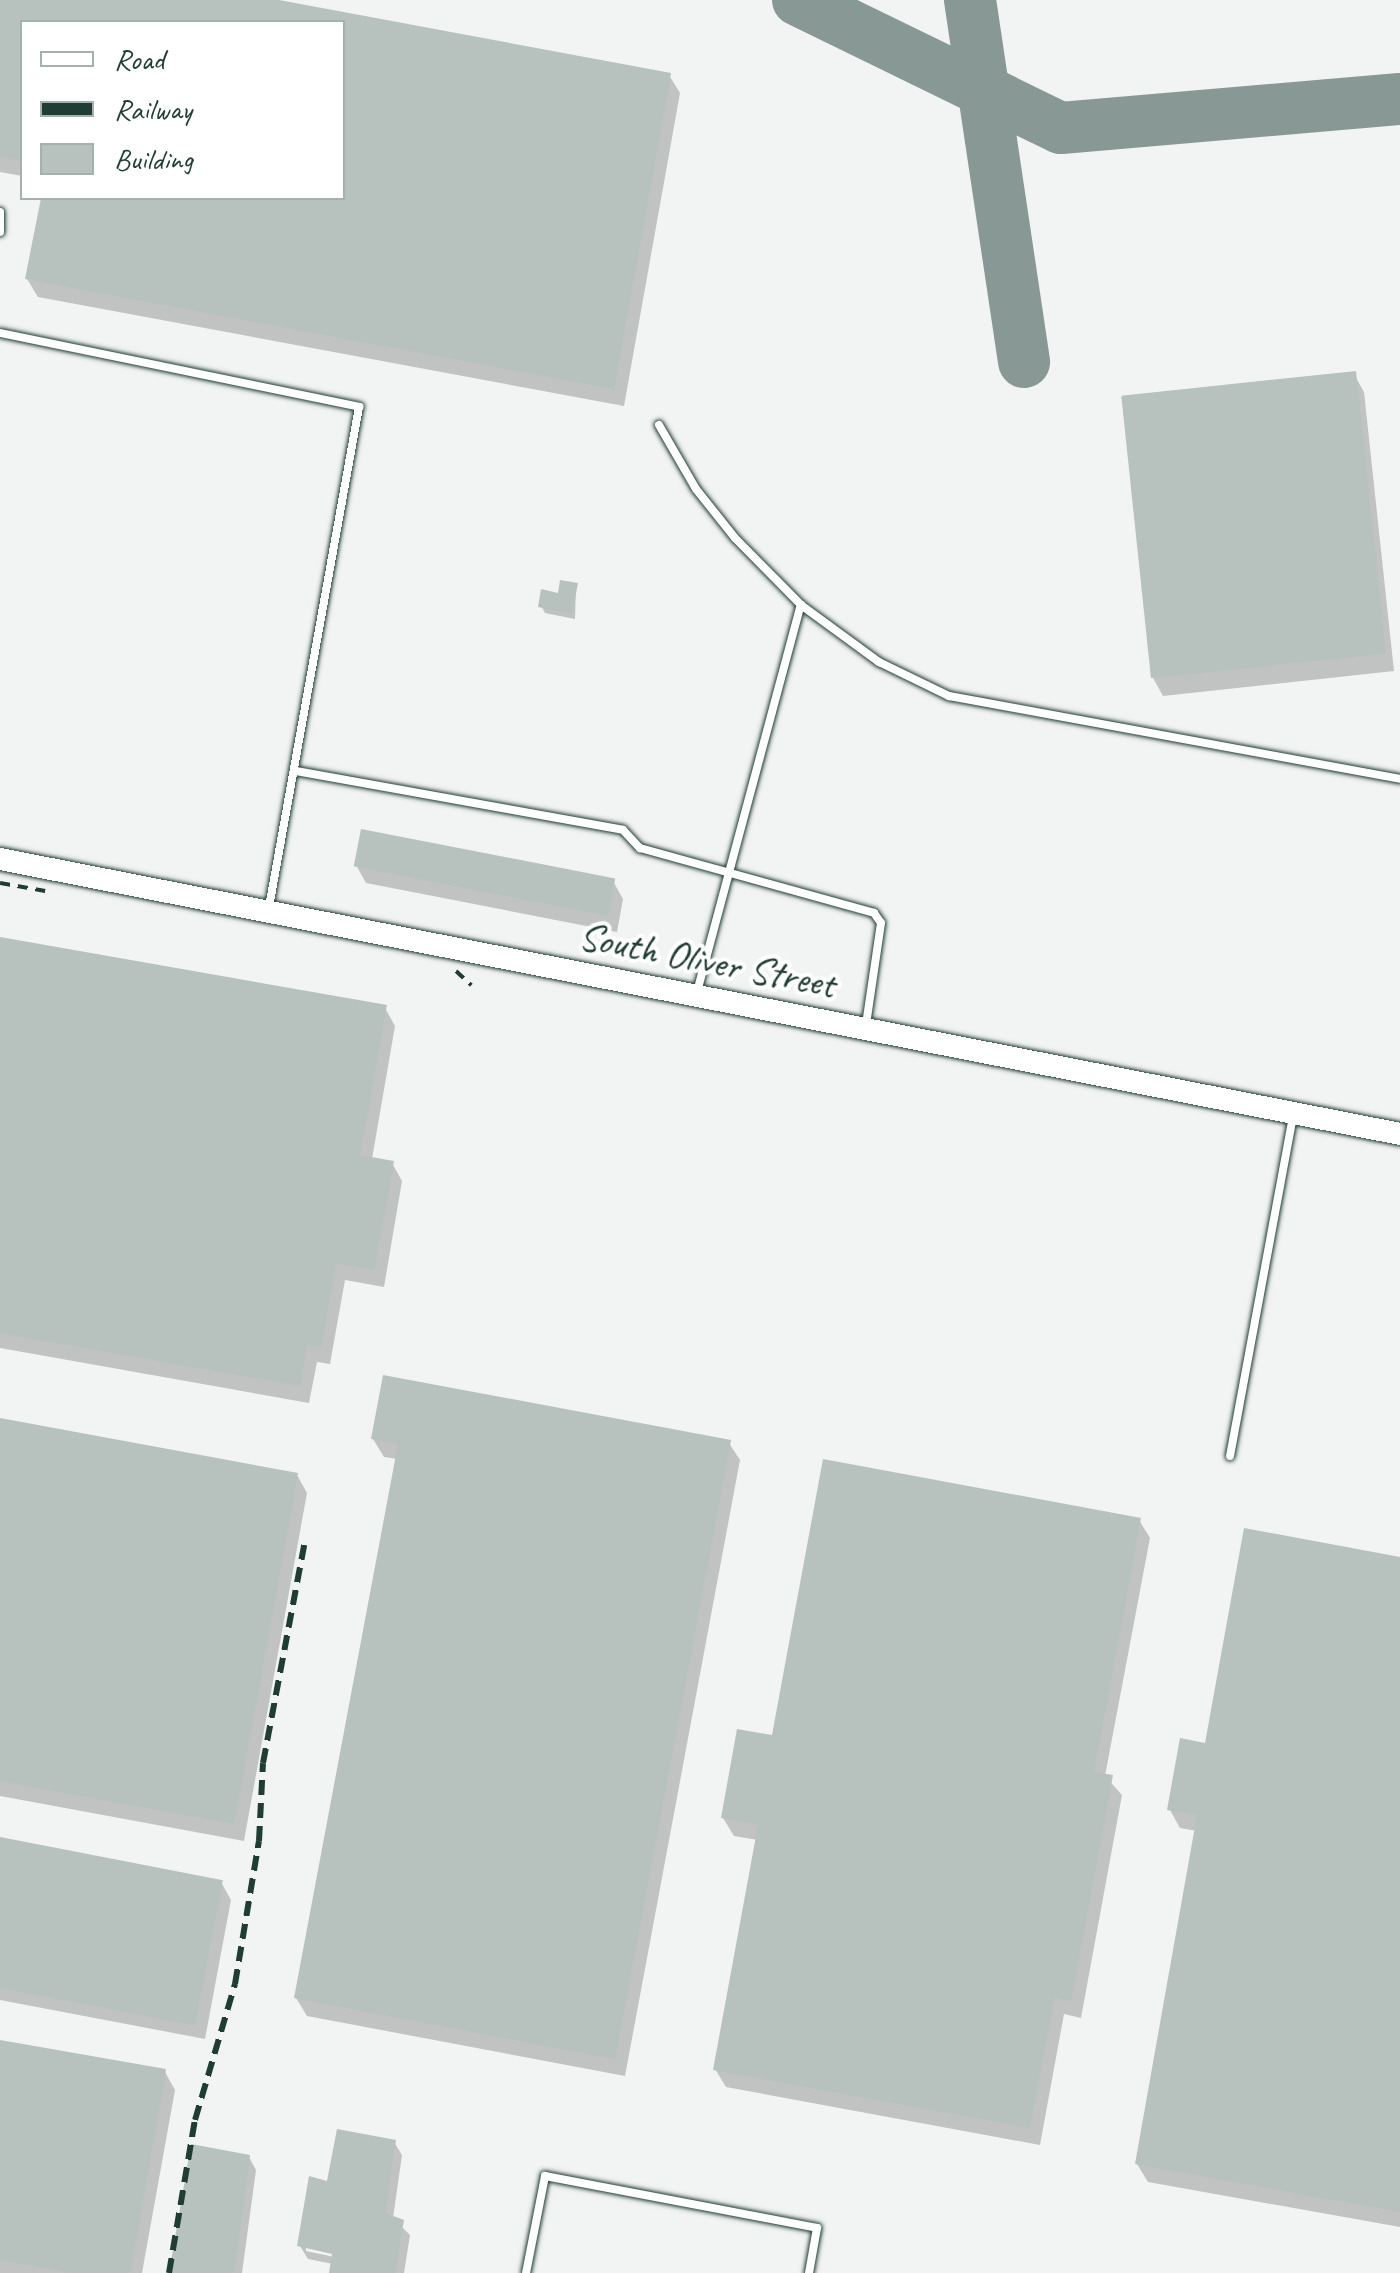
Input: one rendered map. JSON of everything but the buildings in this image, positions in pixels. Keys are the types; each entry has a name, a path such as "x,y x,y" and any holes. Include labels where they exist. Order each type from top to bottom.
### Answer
{"main road":[{"name":"South Oliver Street","path":"0,859 1400,1134"}],"lane":[{"path":"0,212 0,232"},
{"path":"0,333 360,407 268,912"},
{"path":"659,425 696,489 801,605 879,662 949,696 1400,779"},
{"path":"696,995 801,605"},
{"path":"296,771 623,830 640,848 728,877 874,913 881,923 865,1029"},
{"path":"1230,1456 1294,1113"},
{"path":"526,2273 545,2176 817,2228 809,2273"}],"taxiway":[{"path":"798,0 1061,128 1400,99"},
{"path":"970,0 1024,362"}],"railway":[{"path":"169,2273 195,2120 235,1984 259,1841 263,1763 304,1545"}]}
